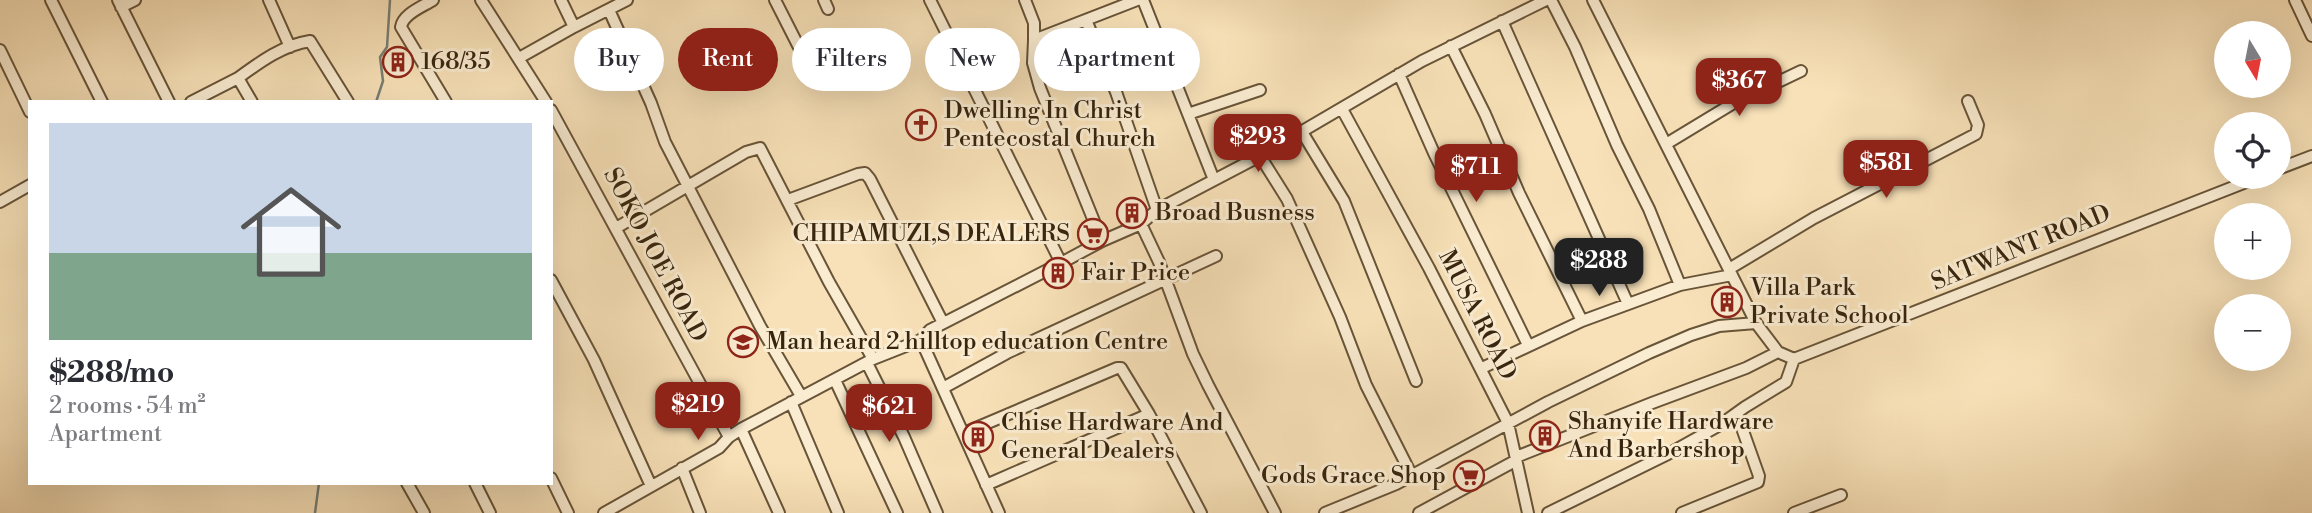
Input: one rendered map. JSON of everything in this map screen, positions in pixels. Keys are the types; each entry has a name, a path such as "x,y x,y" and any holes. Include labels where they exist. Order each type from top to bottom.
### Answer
{"street":[{"path":"51,0 101,100"},
{"path":"135,0 119,3 168,100"},
{"path":"269,0 290,47"},
{"path":"433,0 405,18 401,27 445,100"},
{"path":"481,0 545,100"},
{"path":"561,0 574,27"},
{"path":"519,58 627,0"},
{"path":"775,0 792,33"},
{"path":"930,0 1061,263"},
{"path":"1025,0 1034,28"},
{"path":"1065,28 1137,0"},
{"path":"1143,0 1214,180"},
{"path":"604,513 623,509 651,486 719,448 741,429 796,399 870,361 920,340 943,323 1102,240 1141,224 1157,210 1259,156 1451,46 1548,0 1575,47 1617,145 1649,209 1679,285"},
{"path":"1548,513 1668,454 1737,414 1786,382 1794,359 1778,352 1756,323 1593,0"},
{"path":"2295,0 2312,36"},
{"path":"609,10 651,103 665,142 796,399 838,513"},
{"path":"1086,20 1116,92 1157,210"},
{"path":"1502,21 1628,304"},
{"path":"1034,40 1034,67"},
{"path":"197,100 238,78 266,58 306,42 313,43 347,100"},
{"path":"1451,46 1485,114 1519,194 1582,321"},
{"path":"0,50 28,108"},
{"path":"1666,144 1732,104 1801,71"},
{"path":"1399,75 1528,345"},
{"path":"238,78 251,100"},
{"path":"1188,114 1261,90"},
{"path":"1041,91 1102,240"},
{"path":"1482,368 1582,321 1679,285 1731,272 1814,218 1976,134 1978,125 1968,101"},
{"name":"MUSA ROAD","path":"1342,109 1482,368 1508,423 1528,513"},
{"name":"SOKO JOE ROAD","path":"553,114 729,437"},
{"path":"1302,132 1345,201 1416,382"},
{"path":"616,228 746,152 760,148 870,361 937,513"},
{"path":"1259,156 1287,200 1340,317 1366,385 1411,474"},
{"path":"2291,164 2312,156"},
{"path":"788,200 865,173 943,323"},
{"path":"0,202 28,186"},
{"name":"SATWANT ROAD","path":"1794,359 2228,189"},
{"path":"1141,224 1167,280 1193,354 1275,513"},
{"path":"943,388 1007,353 1216,256"},
{"path":"553,284 594,360 651,486"},
{"path":"1325,513 1381,490 1598,378 1691,335 1719,326 1756,323"},
{"path":"920,340 999,513"},
{"path":"1419,513 1516,459 1746,368 1778,352"},
{"path":"964,433 1117,368 1125,370 1201,513"},
{"path":"835,380 897,513"},
{"path":"986,485 1149,414"},
{"path":"1682,513 1758,482 1759,476 1737,414"},
{"path":"741,429 779,513"},
{"path":"682,468 700,513"},
{"path":"553,482 568,513"},
{"path":"408,485 424,513"},
{"path":"476,485 489,513"},
{"path":"1794,513 1841,495"}],"waterway":[{"path":"377,100 383,81 380,57 387,47 390,0"},
{"path":"315,513 319,485"}],"place":[{"name":"168/35","path":"398,62"},
{"name":"Dwelling In Christ Pentecostal Church","path":"921,125"},
{"name":"Broad Busness","path":"1132,213"},
{"name":"CHIPAMUZI,S DEALERS","path":"1093,234"},
{"name":"Fair Price","path":"1058,273"},
{"name":"Villa Park Private School","path":"1727,302"},
{"name":"Man heard 2 hilltop education Centre","path":"743,342"},
{"name":"Shanyife Hardware And Barbershop","path":"1545,436"},
{"name":"Chise Hardware And General Dealers","path":"978,437"},
{"name":"Gods Grace Shop","path":"1469,476"}]}
